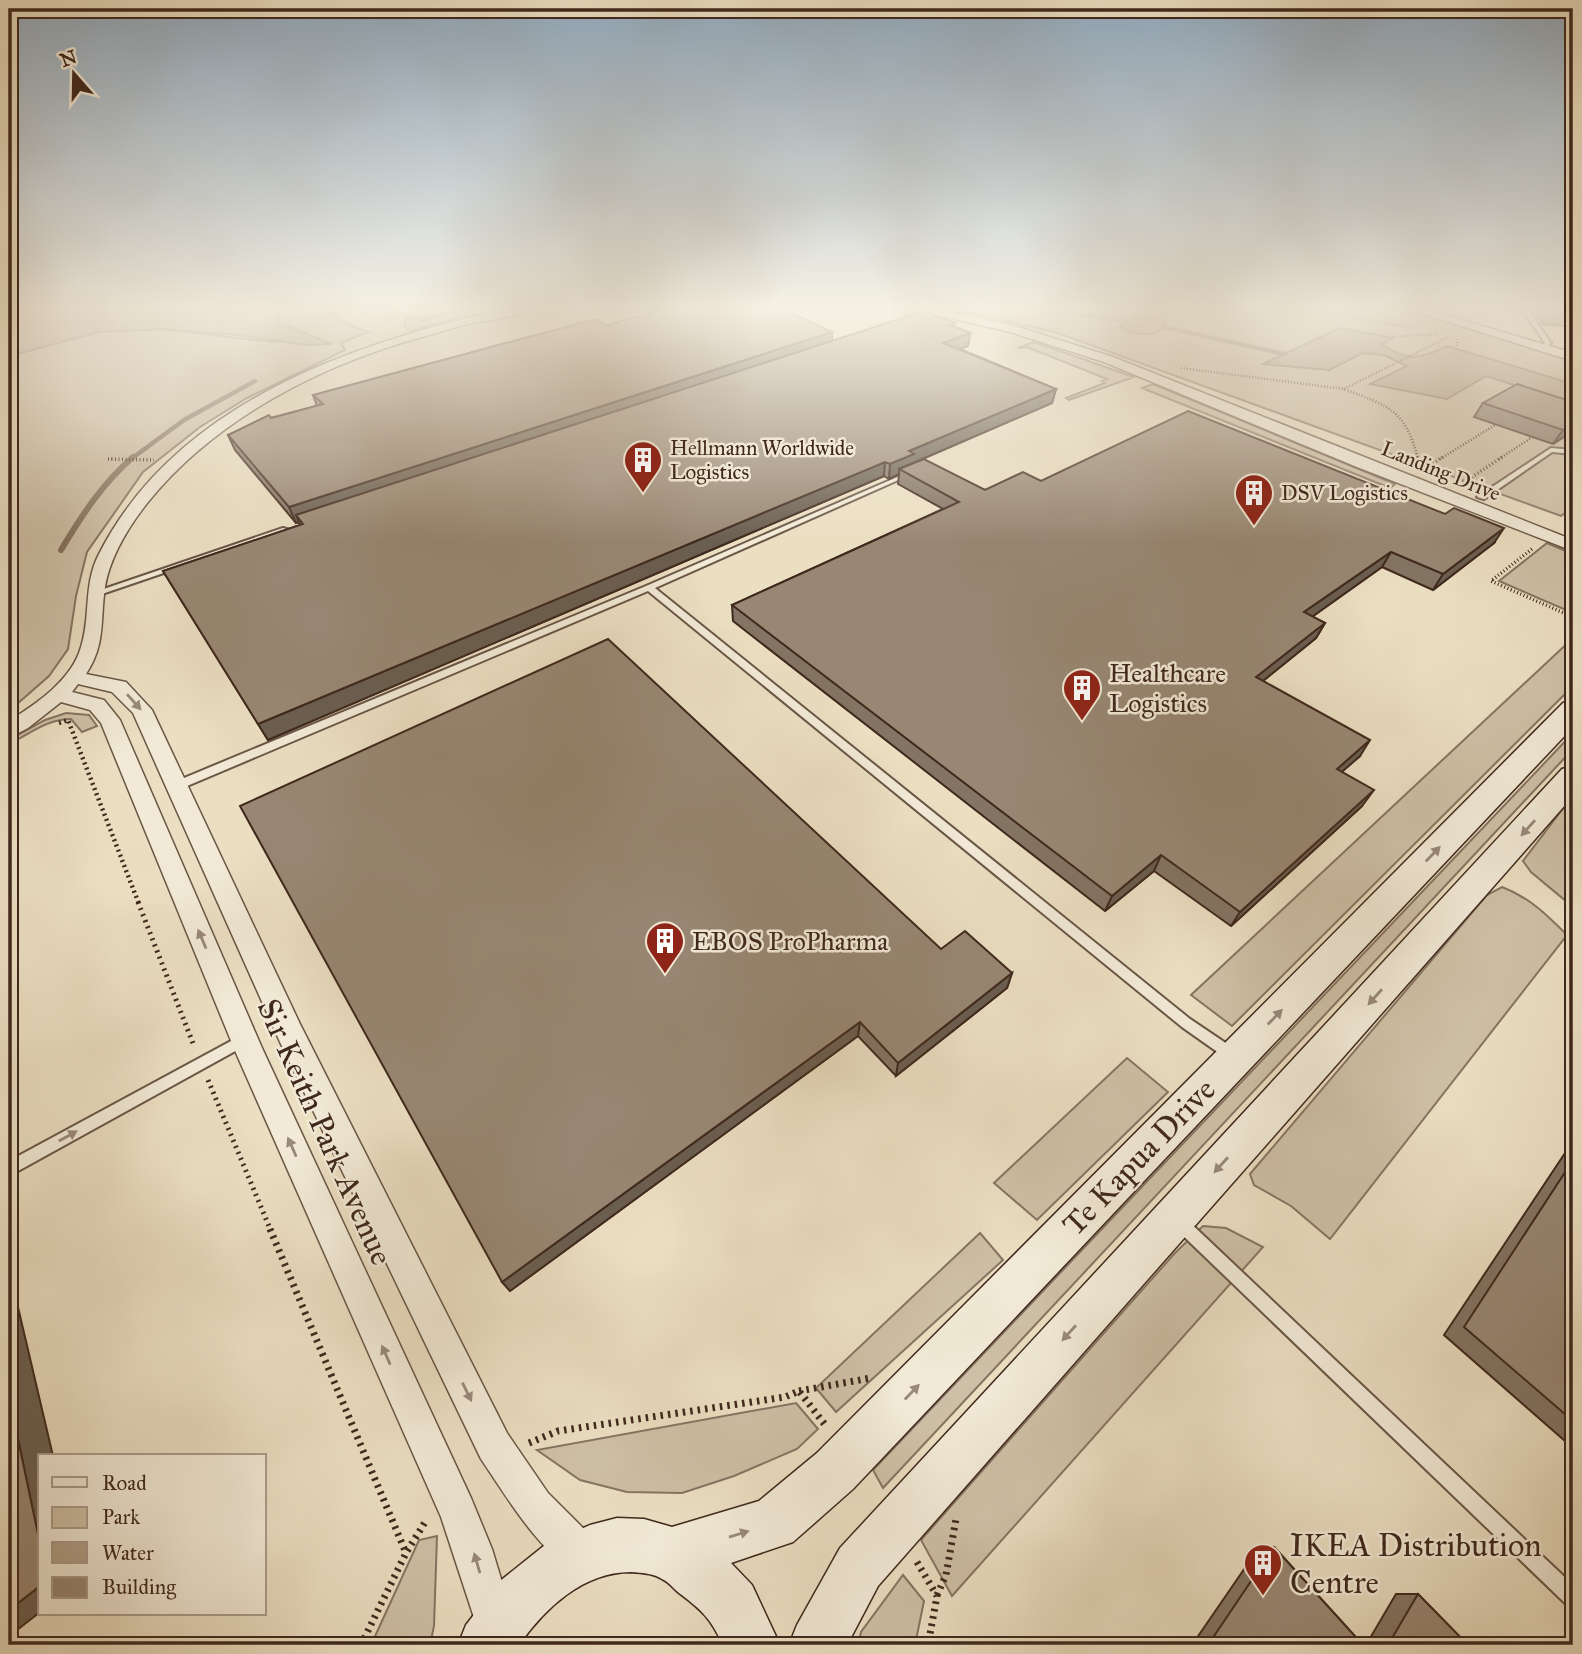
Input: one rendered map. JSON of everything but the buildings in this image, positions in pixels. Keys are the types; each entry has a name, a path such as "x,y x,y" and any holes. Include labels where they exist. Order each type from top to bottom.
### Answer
{"street":[{"path":"9,731 65,686 90,649 97,578 131,511 168,470 229,420 288,386"},
{"name":"Landing Drive","path":"1182,386 1292,435 1573,546"},
{"name":"Landing Drive","path":"1255,417 1299,429 1481,497 1569,526"},
{"name":"Sir Keith Park Avenue","path":"65,686 120,687 142,710 289,1032 494,1446 535,1506 582,1555"},
{"name":"Sir Keith Park Avenue","path":"65,686 97,705 110,720 244,1040 458,1511 473,1549 491,1637"},
{"name":"Te Kapua Drive","path":"673,1554 774,1523 835,1471 1573,710"},
{"path":"817,1645 859,1567 1573,778"},
{"path":"491,1637 522,1596 551,1572 582,1555 613,1546 643,1546 673,1554 724,1592 752,1645"}],"lane":[{"path":"1481,497 1551,450 1573,452"},
{"path":"176,786 925,468"},
{"path":"96,593 292,528"},
{"path":"649,587 1186,1023 1235,1058"},
{"path":"9,1170 244,1040"},
{"path":"1173,1217 1573,1597"}],"path":[{"path":"1316,386 1344,390 1399,415 1409,428 1422,469 1500,422"},
{"path":"1344,390 1351,386"},
{"path":"108,459 153,460"},
{"path":"1569,526 1573,515"},
{"path":"1533,548 1490,582 1573,617"},
{"path":"47,726 68,720 201,1063 406,1553"},
{"path":"531,1442 558,1432 785,1397 799,1391 875,1378"},
{"path":"799,1391 826,1427"},
{"path":"928,1645 937,1596 946,1575 958,1509"},
{"path":"361,1645 406,1553 425,1521"},
{"path":"910,1551 937,1596"}],"green space":[{"path":"9,386 271,386 200,427 143,472 87,552 76,596 68,649 49,676 9,711"},
{"path":"1097,386 1108,386 1069,400 1066,398"},
{"path":"1158,386 1395,484 1390,488 1142,388"},
{"path":"1204,386 1573,386 1573,507 1561,516"},
{"path":"1547,543 1573,554 1573,613 1499,581"},
{"path":"1573,638 1573,686 1232,1026 1191,995"},
{"path":"66,713 89,715 97,726 82,732 71,719 62,720 46,724 9,744 9,740 45,720"},
{"path":"1573,733 1573,749 883,1488 873,1470"},
{"path":"1565,806 1573,807 1573,907 1531,872 1523,861"},
{"path":"1502,887 1529,901 1567,935 1330,1239 1291,1206 1254,1185 1250,1174 1487,895"},
{"path":"1127,1058 1168,1092 1037,1220 994,1183"},
{"path":"1203,1226 1226,1228 1263,1247 952,1596 921,1540 1174,1254"},
{"path":"980,1233 1003,1260 836,1412 816,1388"},
{"path":"796,1403 818,1429 797,1449 734,1476 682,1493 627,1492 580,1480 537,1450"},
{"path":"437,1536 434,1626 430,1645 371,1645 419,1540"},
{"path":"903,1575 924,1601 915,1645 858,1645 861,1632"}],"water":[{"path":"1381,386 1469,386 1447,399"},
{"path":"1518,386 1573,386 1573,404"}],"waterway":[{"path":"131,459 184,420 246,386"},
{"path":"61,550 93,500 131,459"}],"place":[{"name":"Hellmann Worldwide Logistics","path":"643,494"},
{"name":"DSV Logistics","path":"1254,527"},
{"name":"Healthcare Logistics","path":"1082,722"},
{"name":"EBOS ProPharma","path":"665,975"},
{"name":"IKEA Distribution Centre","path":"1263,1597"}]}
